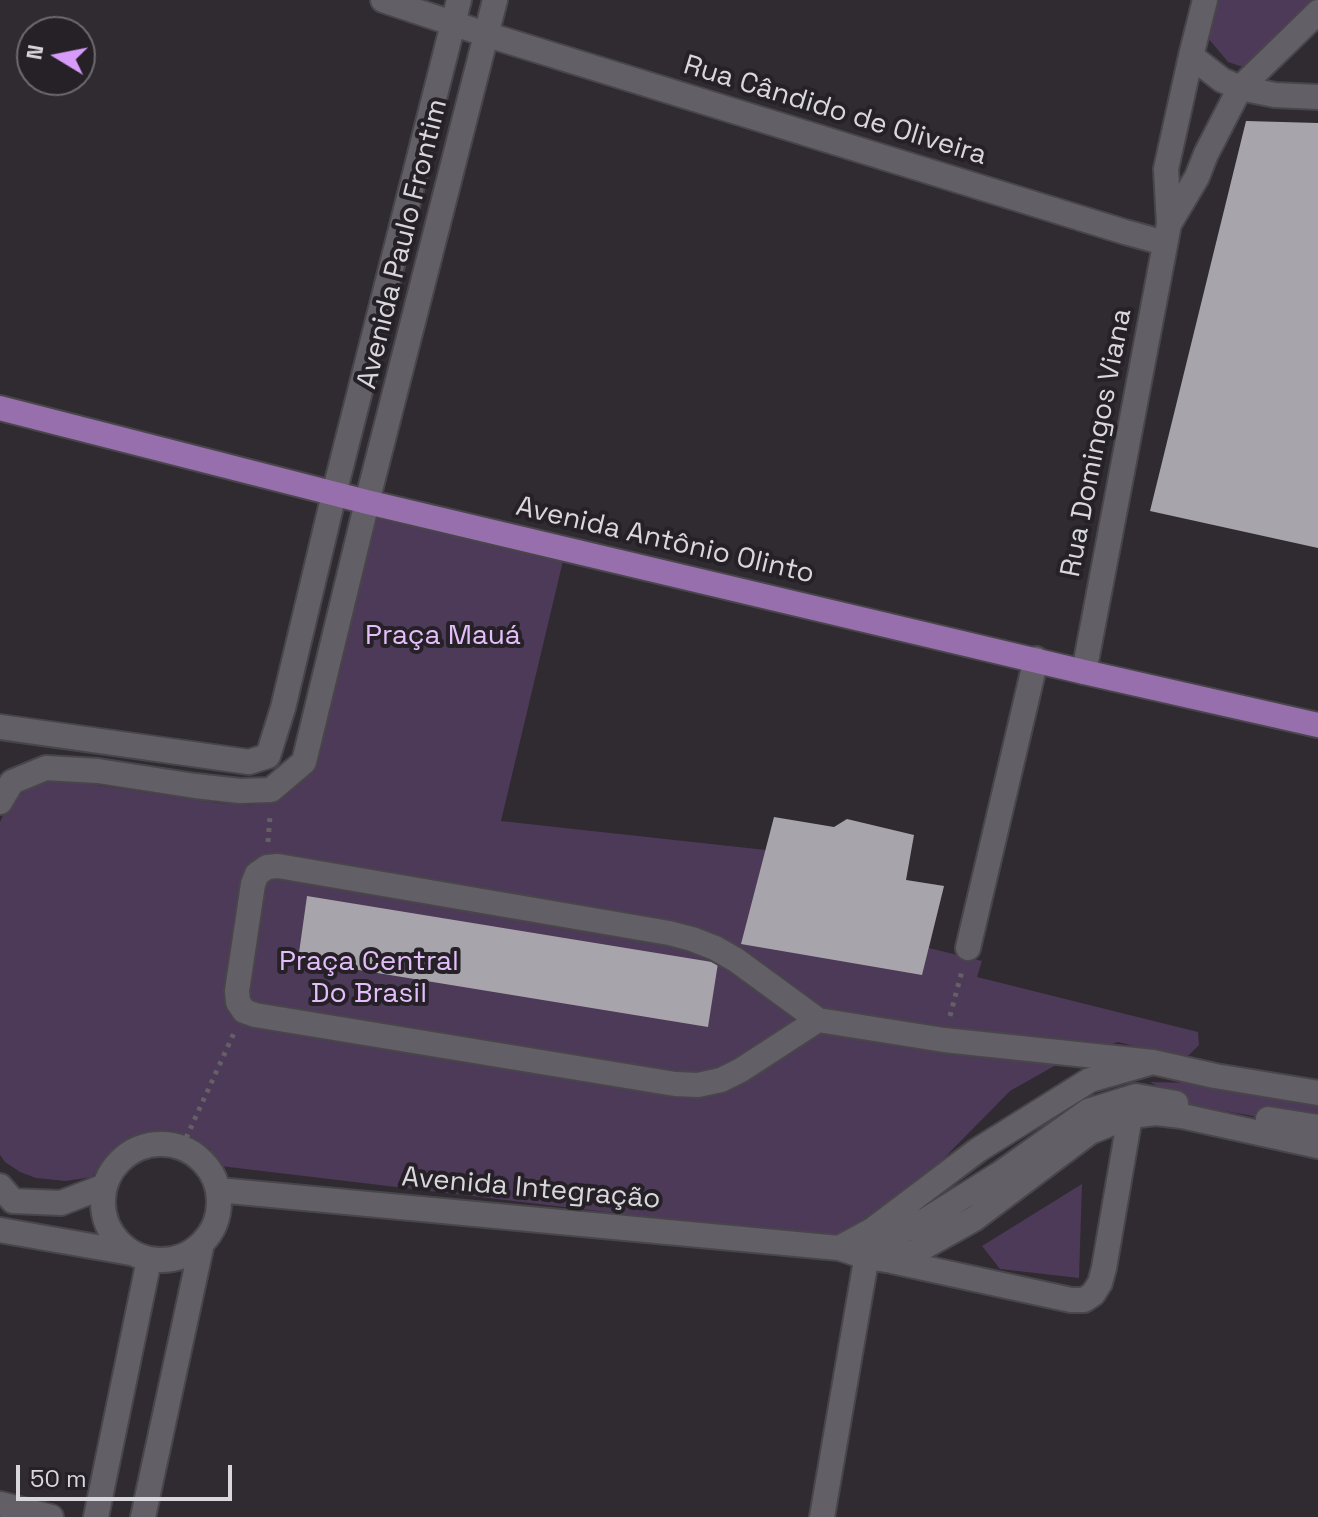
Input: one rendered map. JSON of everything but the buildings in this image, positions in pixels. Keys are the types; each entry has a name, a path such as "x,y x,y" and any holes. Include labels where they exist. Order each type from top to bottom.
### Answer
{"main road":[{"name":"Avenida Antônio Olinto","path":"0,408 367,502 1318,725"}],"street":[{"name":"Rua Cândido de Oliveira","path":"383,0 456,12 488,35 1125,232 1167,233"},
{"name":"Avenida Paulo Frontim","path":"367,502 495,0"},
{"name":"Rua Domingos Viana","path":"1084,672 1167,233 1166,169 1205,0"},
{"name":"Avenida Paulo Frontim","path":"334,494 456,12"},
{"name":"Rua Domingos Viana","path":"1167,233 1240,88 1318,12"},
{"path":"1191,56 1215,75 1240,88 1275,95 1318,97"},
{"path":"0,727 249,762 268,756 283,708 334,494"},
{"path":"0,802 12,782 46,768 98,771 240,791 271,790 304,762 367,502"},
{"path":"968,948 1036,659"},
{"path":"818,1020 721,1080 698,1085 675,1084 255,1015 244,1011 238,1002 237,991 253,884 257,874 267,867 278,866 692,939 736,960 818,1020 944,1040 1153,1062 1318,1093"},
{"path":"822,1517 873,1248 978,1150 1090,1080 1153,1062"},
{"path":"873,1248 926,1220 1001,1173 1088,1111 1136,1096 1318,1127"},
{"path":"873,1248 915,1252 974,1219 1090,1132 1130,1116 1156,1113 1182,1116 1318,1146"},
{"name":"Avenida Integração","path":"218,1190 839,1248 873,1248 1071,1300 1084,1300 1093,1294 1100,1283 1104,1268 1130,1116"},
{"path":"0,1230 140,1256 168,1260 187,1255 202,1243 213,1228 218,1210 218,1190 211,1172 198,1157 182,1147 163,1143 144,1146 127,1154 113,1168 105,1186 103,1205 107,1224 117,1240 140,1256"},
{"path":"4,1196 61,1203 105,1186"},
{"path":"143,1517 202,1243"},
{"path":"96,1517 140,1256"},
{"path":"0,1504 51,1517"}],"path":[{"path":"267,867 271,790"},
{"path":"944,1040 968,948"},
{"path":"182,1147 244,1011"}],"green space":[{"path":"1212,0 1310,0 1314,3 1249,69 1228,62 1208,38 1206,13"},
{"name":"Praça Central Do Brasil","path":"373,514 563,561 501,821 766,850 851,871 944,886 929,948 982,961 977,977 1198,1032 1199,1045 1189,1055 1173,1056 1118,1042 1063,1061 1010,1091 893,1210 858,1234 824,1238 220,1166 210,1149 174,1131 146,1132 127,1141 111,1153 92,1177 66,1181 36,1178 20,1172 0,1155 0,822 4,813 31,787 63,780 250,805 276,797 304,780"},
{"path":"1150,1082 1195,1083 1318,1101 1318,1132 1193,1106"},
{"path":"1082,1184 1079,1278 1000,1269 982,1246"}],"park label":[{"name":"Praça Mauá","path":"443,636"}]}
